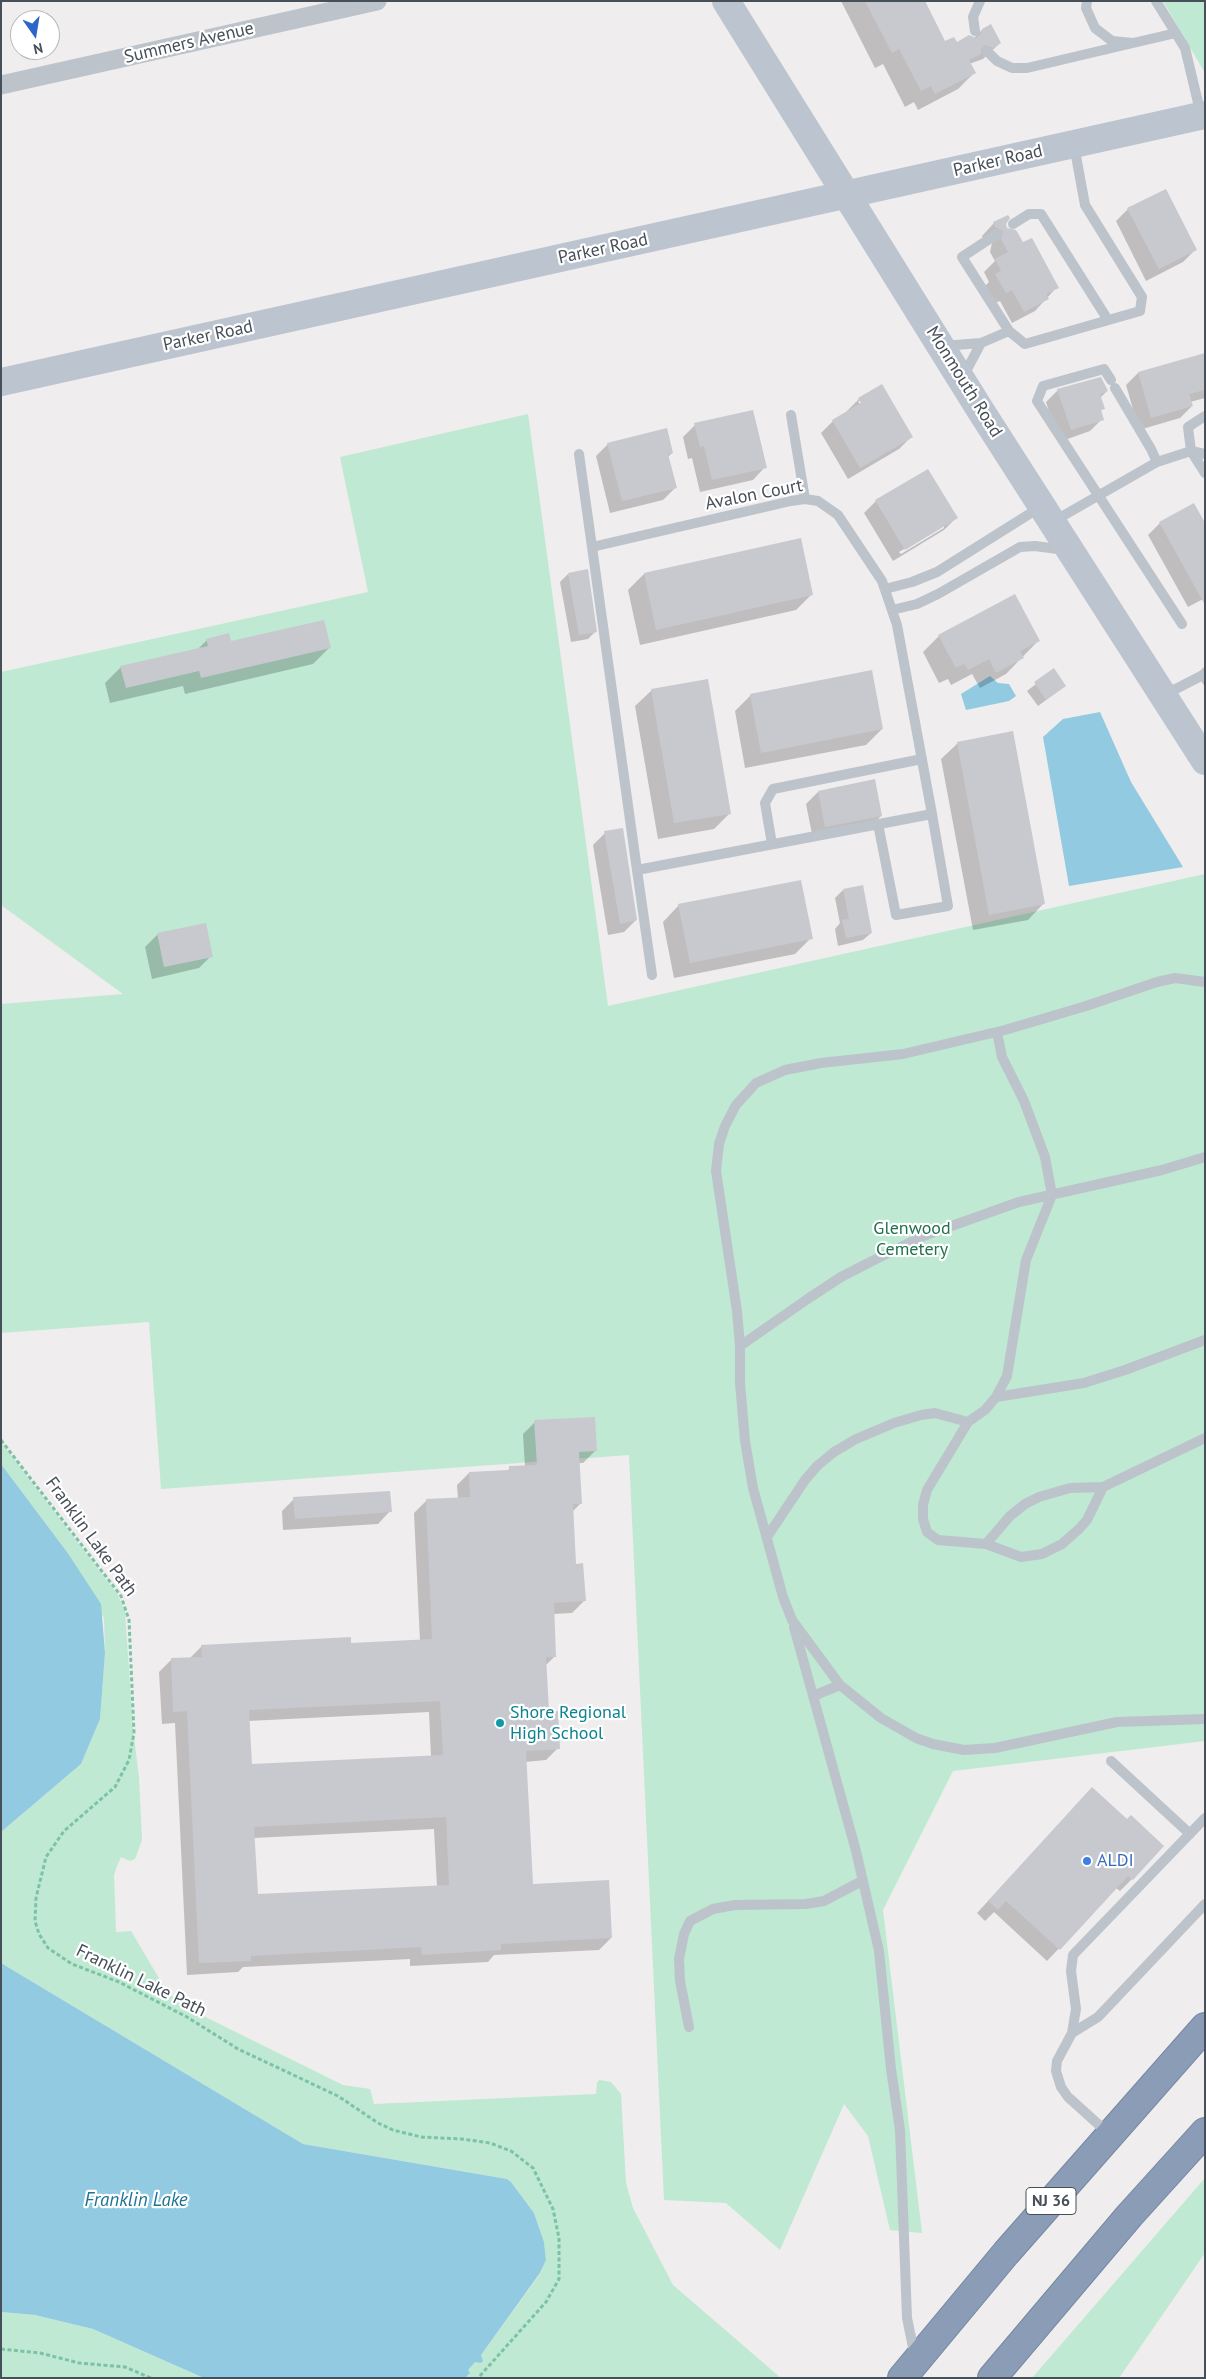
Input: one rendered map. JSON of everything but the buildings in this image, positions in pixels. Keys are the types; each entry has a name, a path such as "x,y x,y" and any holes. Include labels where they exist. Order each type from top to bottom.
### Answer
{"highway":[{"name":"NJ 36","path":"909,2369 1109,2134 1205,2027"},
{"path":"992,2378 1129,2216 1205,2132"}],"street":[{"name":"Summers Avenue","path":"1,85 377,1"},
{"name":"Monmouth Road","path":"726,1 961,379 1205,761"},
{"name":"Parker Road","path":"1,382 1203,116"}],"lane":[{"path":"975,31 973,17 980,1"},
{"path":"1086,1 1086,8 1095,28 1112,41 1133,43"},
{"path":"1156,1 1185,48 1203,116"},
{"path":"987,51 997,61 1012,68 1027,68 1176,33"},
{"path":"997,234 962,257 1009,331 1024,344 1140,311 1142,297 1085,205 1074,144"},
{"path":"1013,224 1029,214 1041,214 1108,320"},
{"path":"941,346 981,343 1009,331"},
{"path":"961,379 981,343"},
{"path":"1157,462 1104,369 1043,386 1037,401 1182,624"},
{"path":"791,415 805,499"},
{"path":"1205,416 1188,427 1191,451 1205,473"},
{"path":"885,589 912,582 937,572 1048,514 1098,496 1157,462 1191,451 1205,454"},
{"path":"579,454 652,976"},
{"name":"Avalon Court","path":"592,547 805,499 818,501 838,515 882,582 898,625 948,906 896,916 878,824"},
{"path":"892,610 916,604 938,594 1020,547 1035,546 1070,551"},
{"path":"1163,696 1203,675 1205,677"},
{"path":"772,844 765,803 773,789 922,759"},
{"path":"637,870 932,814"},
{"path":"909,2369 900,2130 879,1951 854,1841 753,1488 745,1441 737,1311 716,1171 719,1144 725,1126 745,1092 768,1076 785,1070 821,1063 904,1054 997,1032 1175,978 1205,982"},
{"path":"997,1032 1002,1057 1024,1101 1045,1157 1052,1195 1026,1260 1021,1282 1011,1362 1007,1376 996,1397 985,1410 968,1422 927,1490 923,1505 923,1519 927,1532 938,1540 986,1544 1021,1557 1042,1554 1062,1544 1079,1530 1104,1487"},
{"path":"740,1346 808,1298 880,1257 926,1235 980,1214 1052,1195 1162,1170 1205,1157"},
{"path":"996,1397 1084,1382 1126,1370 1205,1340"},
{"path":"767,1537 817,1466 856,1438 894,1423 934,1413 968,1422"},
{"path":"986,1544 1010,1516 1025,1504 1039,1497 1070,1488 1104,1487 1205,1438"},
{"path":"792,1620 840,1685 881,1718 900,1730 933,1744 964,1750 995,1748 1117,1722 1205,1719"},
{"path":"813,1696 840,1685"},
{"path":"1111,1761 1190,1834"},
{"path":"1109,2134 1068,2098 1061,2087 1056,2071 1057,2060 1072,2033 1076,2009 1071,1972 1073,1955 1205,1818"},
{"path":"689,2027 680,1980 679,1959 684,1934 690,1921 713,1909 735,1905 806,1904 824,1901 862,1881"},
{"path":"1072,2033 1098,2018 1205,1904"}],"path":[{"name":"Franklin Lake Path","path":"1,1440 121,1596 129,1620 134,1733 129,1760 115,1787 64,1831 46,1858 36,1898 36,1921 39,1934 48,1948 72,1964 119,1982 187,2017 238,2050 338,2096 378,2123 393,2130 421,2137 462,2139 490,2143 511,2151 530,2165 540,2179 553,2209 558,2238 560,2275 558,2284 546,2302 478,2378"},
{"path":"1,2349 40,2353 79,2363 125,2366 151,2378"}],"green space":[{"path":"1163,1 1205,1 1205,73"},
{"name":"Glenwood Cemetery","path":"528,414 608,1006 1205,874 1205,1741 953,1771 883,1910 922,2233 890,2230 868,2136 844,2104 780,2250 726,2203 664,2200 629,1455 161,1489 149,1322 1,1333 1,1004 123,994 1,905 1,672 368,592 340,457"},
{"path":"1,1442 118,1595 125,1612 133,1729 139,1777 142,1840 135,1859 130,1861 121,1857 114,1875 116,1932 131,1931 166,1990 181,2005 343,2085 370,2089 374,2104 596,2094 599,2080 611,2082 621,2094 626,2183 633,2208 673,2285 781,2378 465,2378 470,2373 467,2370 481,2355 540,2274 546,2260 544,2242 534,2213 511,2182 507,2179 303,2144 1,1963 1,1832 81,1764 100,1719 105,1653 104,1618 67,1552 1,1464"},
{"path":"1205,2178 1205,2253 1119,2378 1032,2378"},
{"path":"1,2312 35,2315 93,2329 204,2378 1,2378"}],"water":[{"path":"990,676 998,683 1009,684 1016,696 1009,701 966,710 961,694"},
{"path":"1100,712 1131,782 1183,867 1069,886 1043,737 1063,719"},
{"path":"1,1464 67,1552 101,1604 105,1653 100,1719 81,1764 1,1832"},
{"name":"Franklin Lake","path":"1,1963 303,2144 507,2179 511,2182 534,2213 544,2242 546,2260 540,2273 481,2355 483,2361 481,2363 475,2362 468,2370 470,2373 465,2378 204,2378 93,2329 35,2315 1,2312"}],"place":[{"name":"Shore Regional High School","path":"500,1723"},
{"name":"ALDI","path":"1087,1861"}]}
